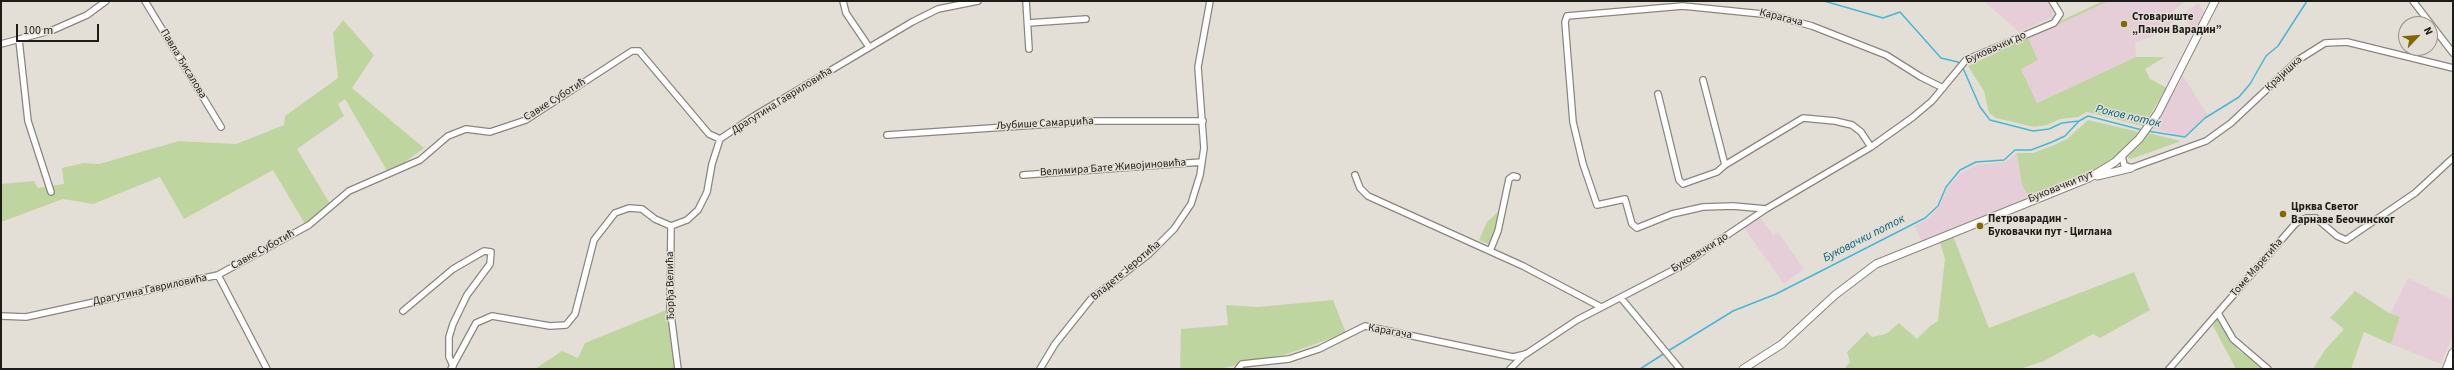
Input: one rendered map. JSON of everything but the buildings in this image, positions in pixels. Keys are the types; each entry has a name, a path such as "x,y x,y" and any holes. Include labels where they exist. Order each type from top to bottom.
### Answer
{"main road":[{"path":"2447,369 2453,353"}],"street":[{"path":"1,44 53,30 87,15 106,1"},
{"name":"Павла Ђисалова","path":"145,1 221,127"},
{"path":"843,1 846,13 869,47"},
{"name":"Драгутина Гавриловића","path":"671,226 687,220 698,210 707,192 712,164 720,139 754,116 869,47 938,9 978,1"},
{"path":"1026,1 1029,50"},
{"name":"Владете Јеротића","path":"1040,369 1058,339 1091,299 1125,274 1174,229 1191,204 1202,162 1203,121 1198,67 1210,1"},
{"name":"Буковачки до","path":"1510,369 1526,354 1577,320 1681,266 1766,209 1871,147 1920,111 1943,88 1958,67 1966,60 2054,23 2060,14 2052,1"},
{"name":"Буковачки пут","path":"1743,369 1782,344 1835,295 1876,264 2089,178 2122,155 2145,130 2166,98 2215,1"},
{"path":"2413,1 2453,53"},
{"name":"Карагача","path":"1766,209 1727,206 1703,207 1672,214 1637,228 1632,224 1624,198 1597,205 1583,164 1574,122 1565,22 1567,16 1683,6 1772,15 1812,26 1886,55 1921,77 1943,88"},
{"path":"1028,23 1086,19"},
{"path":"18,40 28,121 51,192"},
{"name":"Крајишка","path":"2130,168 2196,145 2215,135 2231,123 2298,60 2325,43 2348,42 2453,68"},
{"name":"Савке Суботић","path":"218,275 310,225 349,191 420,160 448,136 466,129 490,132 526,120 632,51 639,51 709,134 720,139"},
{"path":"1703,80 1725,165"},
{"path":"1658,94 1681,182 1687,184 1717,172 1725,165 1803,118 1835,121 1852,125 1861,132 1871,147"},
{"name":"Љубише Самарџића","path":"887,135 1096,121 1203,121"},
{"path":"2122,155 2124,165 2130,168"},
{"name":"Томе Маретића","path":"2169,369 2300,221 2310,218 2318,219 2337,236 2346,240 2421,188 2453,158"},
{"name":"Велимира Бате Живојиновића","path":"1023,175 1202,162"},
{"path":"2089,178 2130,168"},
{"path":"1355,175 1360,188 1368,196 1490,251 1601,307"},
{"path":"1490,251 1498,231 1509,179 1513,176 1518,177"},
{"path":"452,368 476,323 492,316 550,326 566,325 575,314 594,240 615,213 629,208 642,209 655,220 671,226"},
{"name":"Ђорђа Велића","path":"671,226 670,307 678,369"},
{"path":"403,311 453,269 484,251 491,252 490,264 467,296 453,324 450,337 449,357 452,368"},
{"name":"Драгутина Гавриловића","path":"1,316 14,318 26,317 218,275 267,369"},
{"path":"1621,298 1680,369"},
{"path":"2218,313 2232,338 2268,369"},
{"name":"Карагача","path":"1238,369 1242,364 1289,359 1311,352 1342,339 1365,326 1512,357 1526,354"}],"shaded area":[{"path":"1984,1 2047,1 2054,13 2053,17 2019,32"},
{"path":"2109,1 2186,1 2170,13 2175,20 2164,31 2135,43 2136,57 2037,103 2021,68 2038,60 2028,38"},
{"path":"2198,3 2205,13 2194,32 2182,14"},
{"path":"2183,76 2208,115 2185,136 2152,129"},
{"path":"2017,153 2022,185 2029,198 1922,241 1914,226 1926,220 1939,207 1948,187 1962,172 1977,165 2006,162"},
{"path":"1760,217 1773,235 1778,232 1804,269 1784,284 1744,228"},
{"path":"2408,278 2453,300 2453,335 2441,364 2391,344 2400,317 2390,314"}],"green space":[{"path":"2103,1 2109,1 2057,25 2060,21"},
{"path":"343,20 374,55 352,88 424,148 389,174 345,99 338,104 344,116 297,149 332,207 305,224 273,170 184,219 160,177 93,204 63,199 1,222 1,184 34,181 38,188 64,184 62,168 84,163 99,164 179,141 236,144 284,125 285,116 338,78 333,33"},
{"path":"2028,38 2038,60 2021,69 2037,103 2136,57 2165,57 2145,69 2150,79 2167,88 2143,126 2087,112 2078,117 2060,119 2047,125 2034,127 1996,118 1989,113 1984,91 1968,66"},
{"path":"2088,120 2139,132 2125,148 2104,165 2088,174 2029,198 2022,185 2017,153 2033,153 2067,139"},
{"path":"2148,133 2181,141 2131,159 2128,158 2127,155"},
{"path":"1499,211 1497,231 1490,245 1479,240 1487,222"},
{"path":"1953,236 1989,328 2134,272 2150,310 2100,338 2093,334 2044,361 2020,369 1844,369 1850,362 1847,352 1867,332 1872,337 1886,334 1899,323 1917,339 1930,326 1938,321 1945,259 1940,243"},
{"path":"2355,291 2389,313 2400,317 2391,344 2364,332 2351,369 2313,369 2325,350 2344,329 2330,318"},
{"path":"1333,300 1346,333 1287,354 1219,369 1180,369 1181,329 1228,325 1226,305 1258,307"},
{"path":"669,309 677,369 535,369 562,351 578,358 585,343"},
{"path":"2218,317 2238,350 2261,365 2264,369 2236,369 2213,326"}],"waterway":[{"name":"Роков поток","path":"1824,1 1883,18 1900,12 1941,58 1958,62 1960,65"},
{"name":"Роков поток","path":"2147,131 2185,137 2205,118 2239,97 2250,84 2266,56 2278,46 2307,1"},
{"name":"Роков поток","path":"1963,68 1980,107 1990,120 2033,131 2049,129 2062,123 2079,121 2088,116 2142,130"},
{"name":"Буковачки поток","path":"1668,351 1733,311 1776,294 1925,218 1938,206 1946,187 1960,170 1976,162 2004,160 2015,150 2031,150 2052,142 2065,136 2079,121"},
{"name":"Буковачки поток","path":"1640,369 1665,353"}],"place":[{"name":"Стовариште „Панон Варадин”","path":"2124,24"},
{"name":"Црква Светог Варнаве Беочинског","path":"2283,214"},
{"name":"Петроварадин - Буковачки пут - Циглана","path":"1980,226"}]}
